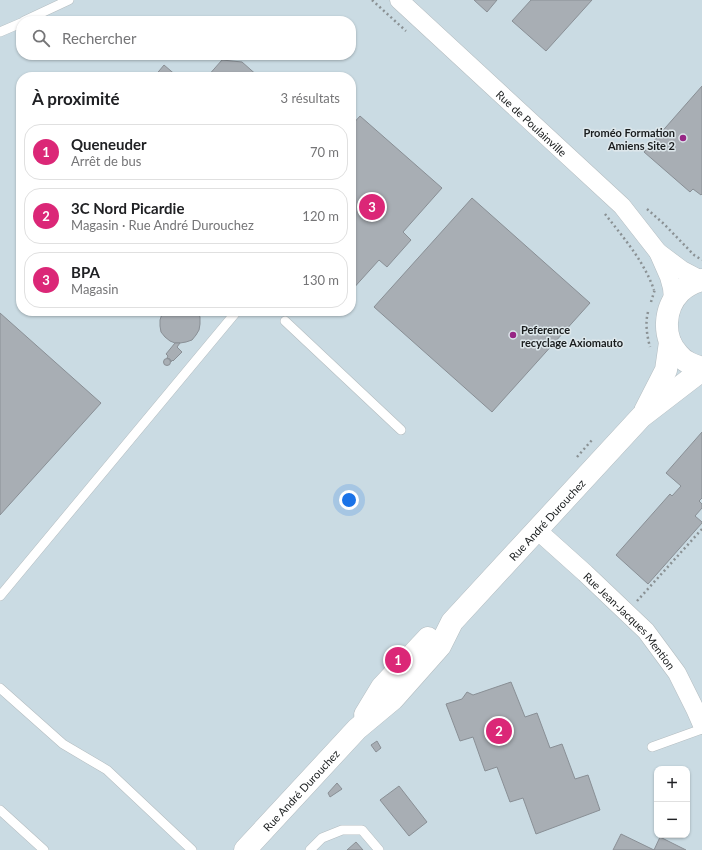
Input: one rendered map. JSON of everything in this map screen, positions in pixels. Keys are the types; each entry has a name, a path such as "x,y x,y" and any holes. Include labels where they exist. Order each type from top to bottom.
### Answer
{"main road":[{"path":"673,300 681,291 702,274"},
{"name":"Rue André Durouchez","path":"641,417 666,370 670,342 667,328 668,314 673,300"},
{"path":"670,342 678,354 690,364 702,369"},
{"name":"Rue André Durouchez","path":"251,848 357,729 382,687 430,636 452,622 641,417 702,369"}],"street":[{"name":"Rue de Poulainville","path":"399,0 622,206 658,252 669,277 673,300"},
{"name":"Rue de Poulainville","path":"658,252 682,270 702,274"},
{"name":"Rue Jean-Jacques Mention","path":"537,530 646,631 677,673 702,725"}],"lane":[{"path":"35,16 69,0"},
{"path":"0,32 16,24"},
{"path":"0,596 233,316"},
{"path":"285,321 401,430"},
{"path":"0,688 63,744 107,770 192,850"},
{"path":"652,747 702,729"},
{"path":"0,810 44,850"},
{"path":"0,821 16,824"},
{"path":"310,850 322,838 342,830 362,830 379,850"}],"path":[{"path":"372,0 406,31"},
{"path":"603,212 635,253 650,277 654,290"},
{"path":"698,258 702,274"},
{"path":"626,613 702,529"}],"shaded area":[{"path":"0,0 702,0 702,850 0,850"}],"building":[{"path":"474,0 497,0 487,12"},
{"path":"531,0 592,0 546,51 512,21"},
{"path":"222,60 242,62 253,72 211,72"},
{"path":"164,65 172,72 158,72"},
{"path":"702,86 701,195 693,189 690,192 644,152"},
{"path":"360,116 442,188 403,232 411,240 387,267 379,260 356,285 356,120"},
{"path":"472,198 590,303 492,412 374,307"},
{"path":"0,313 101,403 0,515"},
{"path":"161,316 200,316 199,330 192,340 175,343 170,341 161,332 160,320"},
{"path":"175,343 180,343 177,347 182,352 171,362 170,359 167,358 168,356 166,354"},
{"path":"167,358 170,359 170,365 167,366 164,365 163,362 164,359"},
{"path":"702,432 702,498 699,501 702,504 702,508 695,516 702,523 648,584 616,555 670,494 672,496 681,486 666,473"},
{"path":"511,682 525,717 537,713 550,748 562,744 575,779 588,775 600,810 536,834 523,798 510,802 497,767 485,771 473,737 460,741 446,704 462,699 467,692 473,695"},
{"path":"377,741 381,748 376,752 371,745"},
{"path":"337,783 342,789 330,797 328,793"},
{"path":"399,786 427,822 409,836 380,800"},
{"path":"621,834 654,850 613,850"},
{"path":"660,838 662,838 686,850 654,850"},
{"path":"356,842 363,850 347,850"}],"place":[{"name":"Proméo Formation Amiens Site 2","path":"683,138"},
{"name":"BPA","path":"372,207"},
{"name":"Peference recyclage Axiomauto","path":"513,335"},
{"name":"Queneuder","path":"398,660"},
{"name":"3C Nord Picardie","path":"499,731"}]}
